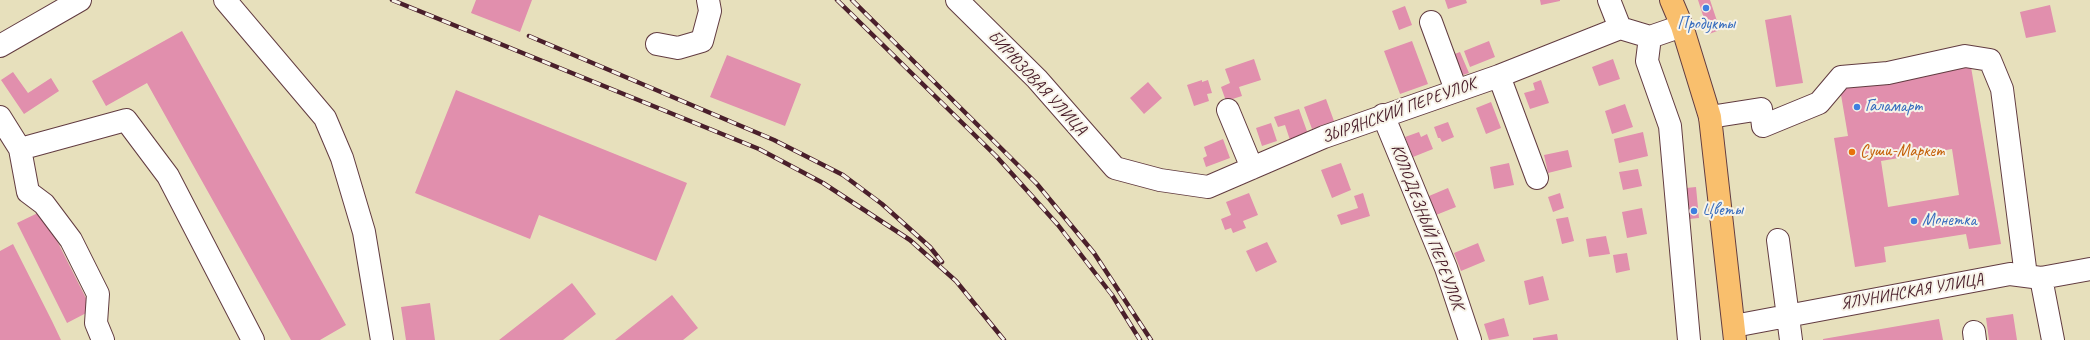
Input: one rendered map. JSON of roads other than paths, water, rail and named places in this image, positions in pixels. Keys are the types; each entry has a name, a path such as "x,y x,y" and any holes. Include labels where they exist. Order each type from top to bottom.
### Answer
{"main road":[{"path":"1671,0 1682,26 1710,117 1734,333"}],"street":[{"path":"0,46 80,0"},
{"path":"225,0 325,118 342,158 364,232 382,340"},
{"path":"657,44 678,48 702,41 710,11 708,0"},
{"name":"БИРЮЗОВАЯ УЛИЦА","path":"957,0 1037,79 1115,168"},
{"path":"1609,0 1620,28 1650,37 1682,26"},
{"path":"1431,22 1456,90"},
{"name":"ЗЫРЯНСКИЙ ПЕРЕУЛОК","path":"1115,168 1160,180 1208,187 1324,137 1499,76 1620,28"},
{"path":"1650,37 1647,62 1670,126 1689,340"},
{"path":"1710,117 1761,109 1763,126 1819,103 1841,76 1888,73 1965,56 1990,60 2002,89 2034,277 2053,340"},
{"path":"1499,76 1536,178"},
{"path":"1228,110 1252,168"},
{"name":"КОЛОДЕЗНЫЙ ПЕРЕУЛОК","path":"1384,115 1446,268 1470,340"},
{"path":"0,117 20,148 28,192 44,204 71,240 98,294 96,324 103,340"},
{"path":"20,148 126,120 168,176 253,340"},
{"path":"1778,240 1791,340"},
{"name":"ЯЛУНИНСКАЯ УЛИЦА","path":"1734,333 1787,315 2010,274 2034,277 2090,269"}],"railway":[{"path":"392,0 759,149 823,183 910,240 956,281 1004,340"},
{"path":"837,0 996,156 1058,225 1112,295 1140,340"},
{"path":"852,0 1037,184 1094,253 1151,340"},
{"path":"529,36 774,140 843,175 882,204 930,247 942,262"}],"place":[{"name":"Продукты","path":"1706,8"},
{"name":"Галамарт","path":"1857,107"},
{"name":"Суши-Маркет","path":"1852,152"},
{"name":"Цветы","path":"1694,211"},
{"name":"Монетка","path":"1914,221"}]}
